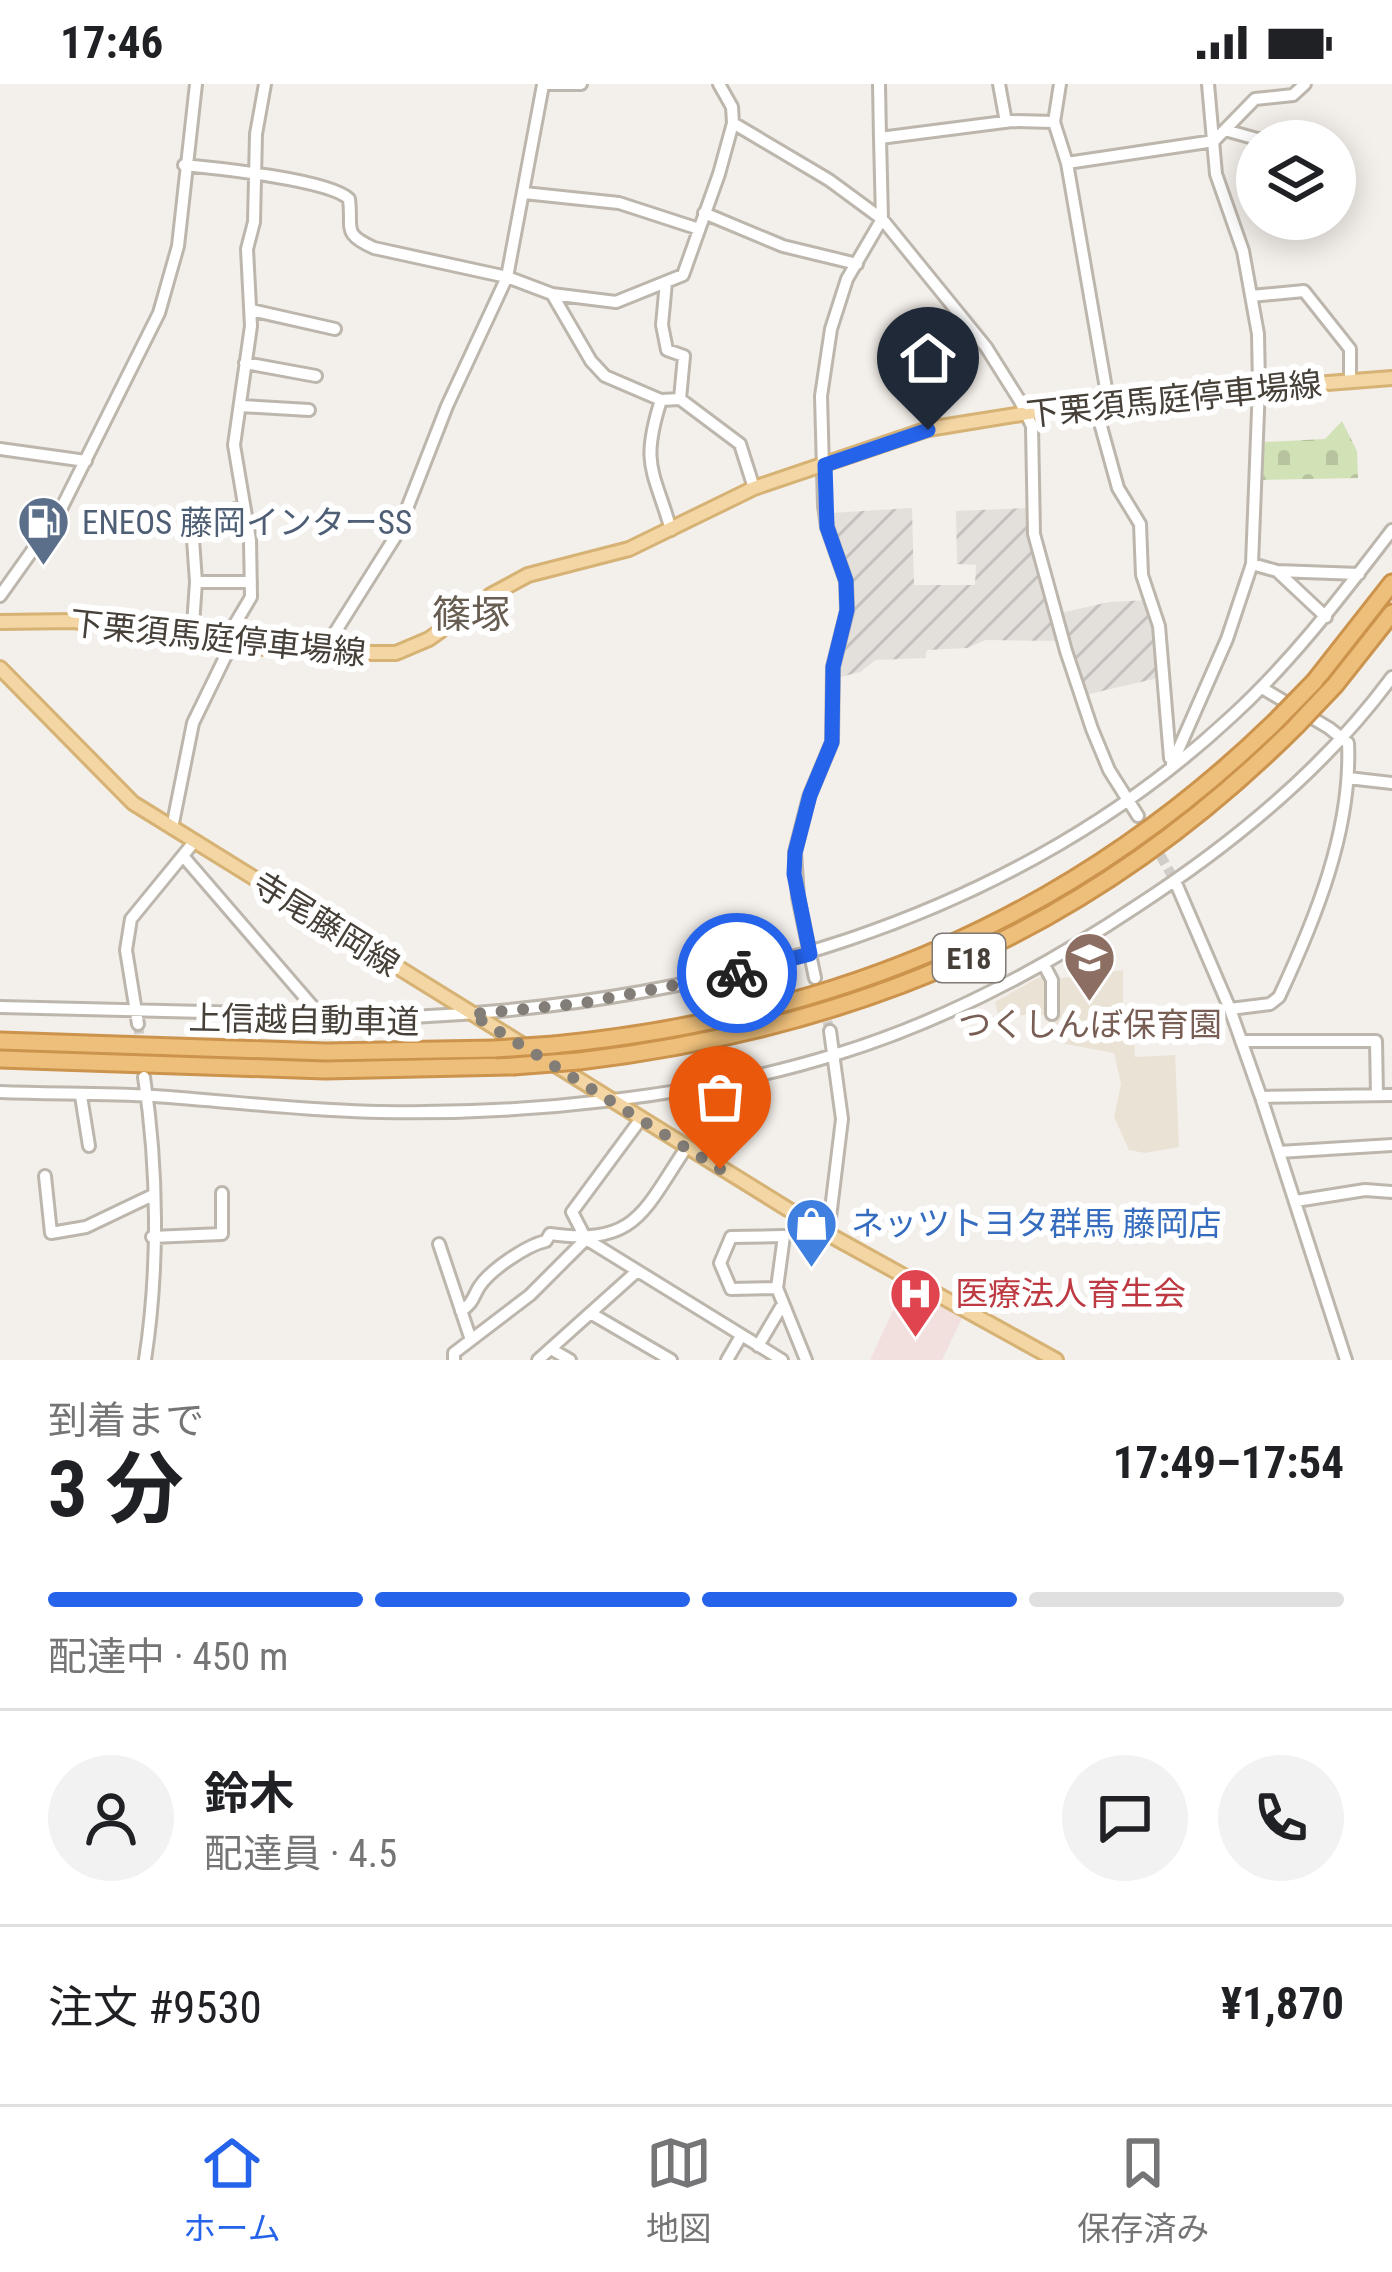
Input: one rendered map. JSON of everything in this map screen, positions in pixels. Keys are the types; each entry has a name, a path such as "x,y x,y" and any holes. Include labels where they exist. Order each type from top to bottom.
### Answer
{"highway":[{"name":"上信越自動車道","path":"0,1041 326,1052 554,1045 686,1028 784,1006 876,976 956,944 1060,890 1197,793 1315,681 1392,584"},
{"name":"上信越自動車道","path":"0,1059 345,1070 513,1066 686,1046 785,1024 885,993 981,952 1068,905 1153,850 1231,788 1297,725 1392,614"}],"main road":[{"name":"下栗須馬庭停車場線","path":"0,622 74,622 227,644 382,655 409,650 528,575 629,549 754,488 928,430 1101,400 1392,378"},
{"name":"寺尾藤岡線","path":"0,668 115,788 172,828 828,1234 1056,1360"}],"street":[{"path":"0,596 59,513 158,313 178,246 196,84"},
{"path":"172,828 193,723 250,597 250,539 235,445 251,310 246,275 265,84"},
{"path":"322,653 397,533 447,406 507,277 543,84 581,84"},
{"path":"184,165 338,188 349,199 348,228 355,240 374,248 507,277 552,294 616,302 683,275 733,123 732,107 719,84"},
{"path":"815,978 794,874 795,853 810,795 832,742 833,667 847,610 846,581 827,527 821,397 831,329 856,263 882,219 879,84"},
{"path":"999,84 1006,122"},
{"path":"1060,84 1054,122 1067,163 1118,488 1140,524 1142,575 1159,626 1170,767"},
{"path":"1170,767 1227,639 1252,564 1258,334 1243,251 1216,173 1208,84"},
{"path":"1067,163 1214,141 1255,99 1293,95 1305,84"},
{"path":"880,138 1006,122 1054,122"},
{"path":"733,123 829,180 882,219 986,347 1026,412 1031,426 1034,534 1092,729 1109,770 1138,816"},
{"path":"1225,130 1236,133"},
{"path":"524,193 619,203 699,230"},
{"path":"704,213 782,246 856,263"},
{"path":"666,282 663,340 667,350 684,356 680,399"},
{"path":"1251,296 1304,291 1350,349 1349,382"},
{"path":"552,294 591,361 605,376 662,400 680,399 740,444 754,488"},
{"path":"251,310 335,329"},
{"path":"245,363 316,376"},
{"path":"662,400 651,431 650,474 671,530"},
{"path":"241,406 309,410"},
{"path":"0,449 86,460"},
{"path":"192,639 196,582 192,525 244,506"},
{"path":"0,1007 136,1018 471,1014 578,1004 810,954 969,893 1081,833 1198,747 1262,688 1326,617 1392,530"},
{"path":"1252,564 1277,571 1359,574"},
{"path":"1277,571 1326,617"},
{"path":"196,582 250,582"},
{"path":"0,1092 147,1096 378,1112 511,1110 726,1081 835,1055 937,1017 1044,964 1175,880 1260,814 1340,736 1392,676"},
{"path":"1229,1009 1270,1004 1279,997 1311,923 1338,833 1348,778 1348,743 1262,688"},
{"path":"1348,778 1392,783"},
{"path":"136,1018 126,950 130,919 194,842"},
{"path":"183,856 314,1008 314,1015"},
{"path":"1175,880 1261,1097 1346,1360"},
{"path":"1044,964 1052,980 1052,1014"},
{"path":"828,1234 842,1119 830,1031"},
{"path":"1241,1041 1376,1041 1377,1095"},
{"path":"144,1077 153,1195 151,1322 145,1360"},
{"path":"1261,1097 1392,1095"},
{"path":"81,1096 89,1146"},
{"path":"640,1120 572,1213 586,1239 782,1360"},
{"path":"1279,1152 1392,1145"},
{"path":"461,1311 474,1302 478,1288 529,1244 546,1241 550,1234 586,1239 632,1226 686,1148"},
{"path":"45,1176 51,1233 86,1227 153,1195"},
{"path":"1296,1201 1365,1190 1392,1192"},
{"path":"152,1237 222,1234 222,1193"},
{"path":"777,1288 731,1289 720,1263 731,1237 784,1236 777,1288 806,1360"},
{"path":"454,1360 454,1354 530,1295 586,1239"},
{"path":"439,1244 471,1340"},
{"path":"538,1360 635,1273"},
{"path":"758,1346 782,1306"},
{"path":"592,1315 671,1360"},
{"path":"727,1360 741,1336"},
{"path":"551,1348 569,1360"}],"shaded area":[{"path":"912,508 914,585 975,585 976,565 957,564 956,511 1029,508 1061,641 986,640 967,648 927,650 925,658 876,660 860,672 837,678 853,587 831,513"},
{"path":"1149,600 1162,677 1085,695 1061,613 1109,602"},
{"path":"1123,970 1123,1004 1132,1013 1135,1057 1175,1055 1179,1147 1145,1153 1129,1150 1114,1117 1121,1084 1114,1053 1055,1042 1054,1015 998,1015 995,1002 1045,974 1055,979"},
{"name":"医療法人育生会","path":"904,1287 962,1318 942,1360 870,1360"}],"green space":[{"path":"1342,421 1357,451 1358,478 1263,480 1264,442 1325,439"}],"tunnel":[{"path":"1138,816 1175,881"},
{"path":"815,978 830,1031"},
{"path":"138,1024 144,1077"}],"way so far":[{"path":"720,1169 471,1014 578,1004 737,973"}],"place":[{"name":"ENEOS 藤岡インターSS","path":"43,568"},
{"name":"つくしんぼ保育園","path":"1090,1003"},
{"name":"ネッツトヨタ群馬 藤岡店","path":"812,1269"},
{"name":"医療法人育生会","path":"916,1339"}],"district":[{"name":"篠塚","path":"471,615"}],"route":[{"path":"737,973 810,954 794,874 795,853 798,831 832,742 833,667 847,610 846,581 827,527 825,465 928,430"}]}
